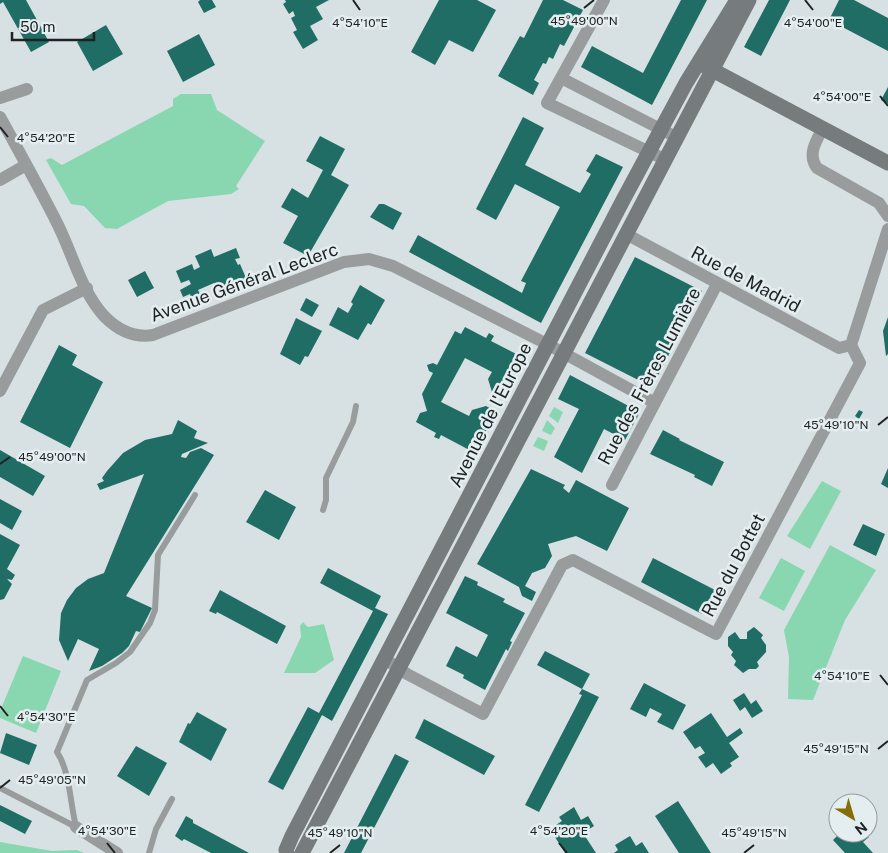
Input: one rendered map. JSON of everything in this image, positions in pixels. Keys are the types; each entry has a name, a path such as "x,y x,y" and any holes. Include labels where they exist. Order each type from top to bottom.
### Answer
{"street":[{"path":"604,0 547,103 664,159"},
{"name":"Avenue de l'Europe","path":"302,853 676,137 705,66 737,0"},
{"name":"Avenue de l'Europe","path":"287,853 286,850 292,836 547,344 686,83 705,66 749,0"},
{"path":"705,66 888,163"},
{"path":"561,78 676,137"},
{"path":"0,98 27,89"},
{"name":"Avenue Général Leclerc","path":"0,117 59,226 96,307 114,326 136,336 162,332 344,262 370,259 393,266 547,344 655,403"},
{"path":"823,128 812,153 812,163 817,168 878,203 885,208 888,216"},
{"path":"0,180 26,165"},
{"path":"851,345 888,229"},
{"name":"Rue de Madrid","path":"626,234 839,348 851,345"},
{"name":"Rue des Frères Lumière","path":"612,485 717,284"},
{"path":"0,391 43,310 87,288"},
{"name":"Rue du Bottet","path":"400,667 407,674 483,714 562,565 573,560 716,634 860,363 851,345"},
{"path":"385,659 400,667"},
{"path":"76,827 117,853"}],"lane":[{"path":"323,510 326,500 326,478 354,422 356,406"},
{"path":"76,827 70,802 65,764 57,752 87,680 116,664 130,652 150,623 155,610 158,555 195,495"},
{"path":"0,788 76,827"},
{"path":"149,853 156,828 172,798"}],"green space":[{"path":"181,94 211,94 217,110 265,141 236,186 239,189 231,194 168,201 117,229 105,228 84,206 71,204 46,160 51,158 62,165 173,106 173,99"},
{"path":"554,407 563,412 558,423 549,416"},
{"path":"547,420 555,428 551,435 542,431"},
{"path":"538,437 548,441 544,451 533,446"},
{"path":"822,481 841,491 810,549 787,536"},
{"path":"830,545 876,570 845,620 813,700 788,699 789,657 784,630"},
{"path":"781,558 805,571 784,611 759,598"},
{"path":"303,622 308,627 324,624 334,660 315,673 284,673 301,637 300,626"},
{"path":"23,656 61,671 36,733 0,718 0,711"},
{"path":"0,842 52,851 77,850 84,853 0,853"}],"building":[{"path":"0,0 26,0 49,42 31,52 3,2 0,4"},
{"path":"200,0 212,0 216,7 204,13 198,2"},
{"path":"285,0 329,0 316,7 323,19 310,26 318,40 303,49 293,32 297,30 291,18 295,16 293,11 289,14 283,4 286,2"},
{"path":"439,0 477,0 496,10 473,52 449,40 435,65 411,52"},
{"path":"543,0 563,0 583,10 564,46 560,44 553,59 549,57 546,64 543,63 534,80 539,83 533,95 498,76 520,36 524,38"},
{"path":"681,0 707,0 652,105 581,67 592,46 643,73"},
{"path":"769,0 790,0 761,56 744,47"},
{"path":"839,0 854,0 888,18 888,51 829,20"},
{"path":"106,25 123,54 93,71 77,42"},
{"path":"199,34 215,65 183,82 167,51"},
{"path":"888,87 888,104 881,100"},
{"path":"523,117 544,128 525,165 580,193 591,174 586,171 596,154 623,167 541,323 409,252 418,235 522,293 526,283 521,281 560,207 515,184 496,220 476,209"},
{"path":"320,136 345,149 331,175 349,185 308,256 283,243 298,216 281,207 292,188 308,198 323,170 306,161"},
{"path":"379,204 384,204 402,213 393,230 370,217"},
{"path":"236,248 240,258 235,259 238,265 240,264 246,278 217,290 214,283 198,290 200,294 191,297 190,294 183,297 180,290 191,284 189,280 181,283 176,271 192,264 194,270 200,267 195,256 211,249 214,257"},
{"path":"635,257 702,291 652,387 585,353"},
{"path":"145,271 154,288 137,297 128,280"},
{"path":"360,285 385,300 371,325 368,323 358,340 329,325 338,307 348,313 353,304 351,302"},
{"path":"306,298 319,305 312,317 300,310"},
{"path":"888,317 888,354 886,356 883,331"},
{"path":"296,318 322,331 308,357 305,356 300,365 280,354"},
{"path":"465,327 486,338 489,333 494,336 491,341 524,358 505,394 500,396 492,392 488,379 492,372 465,358 441,402 469,416 472,410 486,406 493,410 494,415 475,453 441,435 439,439 434,437 436,433 416,422 420,413 427,411 422,394 433,373 429,371 427,365 433,363 437,365 455,331 461,334"},
{"path":"59,345 77,355 72,365 103,382 70,448 20,422"},
{"path":"570,375 640,412 625,440 604,429 582,473 554,457 579,409 558,399"},
{"path":"859,410 863,412 859,419 855,416"},
{"path":"178,420 197,431 194,438 208,443 182,454 181,457 186,458 190,452 201,448 214,455 126,596 152,608 140,632 136,631 129,646 122,653 102,666 89,671 99,649 78,639 68,661 59,640 61,613 67,600 76,588 88,579 104,573 144,474 100,490 97,484 104,481 102,478 123,453 145,440 172,434"},
{"path":"663,430 724,462 712,486 694,477 695,475 650,454"},
{"path":"0,450 45,476 33,496 0,477"},
{"path":"888,468 888,488 881,484"},
{"path":"531,469 565,485 563,488 569,493 576,480 629,508 607,551 576,536 548,544 552,556 545,568 532,573 525,586 536,592 532,601 522,596 519,587 477,564"},
{"path":"265,490 296,507 279,540 246,522"},
{"path":"0,499 22,511 12,530 0,523"},
{"path":"863,524 885,534 876,556 853,545"},
{"path":"0,534 20,545 7,569 15,575 12,580 7,579 12,584 4,599 0,600"},
{"path":"653,558 715,590 702,614 641,582"},
{"path":"328,568 381,596 375,608 388,614 332,721 322,715 283,790 268,782 308,707 319,713 373,611 320,583"},
{"path":"465,576 478,582 477,585 505,599 503,602 525,613 510,641 512,642 508,651 506,649 485,690 463,678 464,675 446,666 456,646 477,657 488,635 446,613"},
{"path":"220,590 286,626 277,644 217,612 216,614 209,611"},
{"path":"754,627 763,635 761,638 766,645 766,652 757,662 759,666 756,669 749,669 743,673 734,665 736,661 731,655 733,652 728,646 728,637 735,632 740,639 747,639 747,632"},
{"path":"545,651 590,674 582,689 537,665"},
{"path":"644,683 686,705 673,730 657,722 662,714 650,708 646,717 630,709"},
{"path":"582,689 599,697 539,812 525,805 582,695 579,694"},
{"path":"744,693 751,704 756,700 763,711 752,718 745,707 740,711 733,700"},
{"path":"197,712 227,729 211,761 179,742 188,723 190,724"},
{"path":"711,713 727,737 740,728 743,733 729,743 739,757 730,763 732,766 721,774 713,763 706,768 698,757 705,753 700,746 695,749 683,732"},
{"path":"424,719 495,756 484,775 415,738"},
{"path":"6,733 37,745 29,765 0,753"},
{"path":"136,746 167,763 149,796 117,776"},
{"path":"395,754 409,761 361,853 344,853"},
{"path":"678,801 711,853 679,853 655,816"},
{"path":"0,805 32,821 25,834 0,821"},
{"path":"574,807 581,820 588,816 594,826 583,833 596,853 565,853 550,829 562,821 559,817"},
{"path":"186,816 193,820 193,823 249,853 211,853 184,839 182,841 175,836"},
{"path":"630,836 636,846 642,842 649,853 614,853 618,850 615,845"},
{"path":"836,843 864,843 873,853 845,853"}]}
